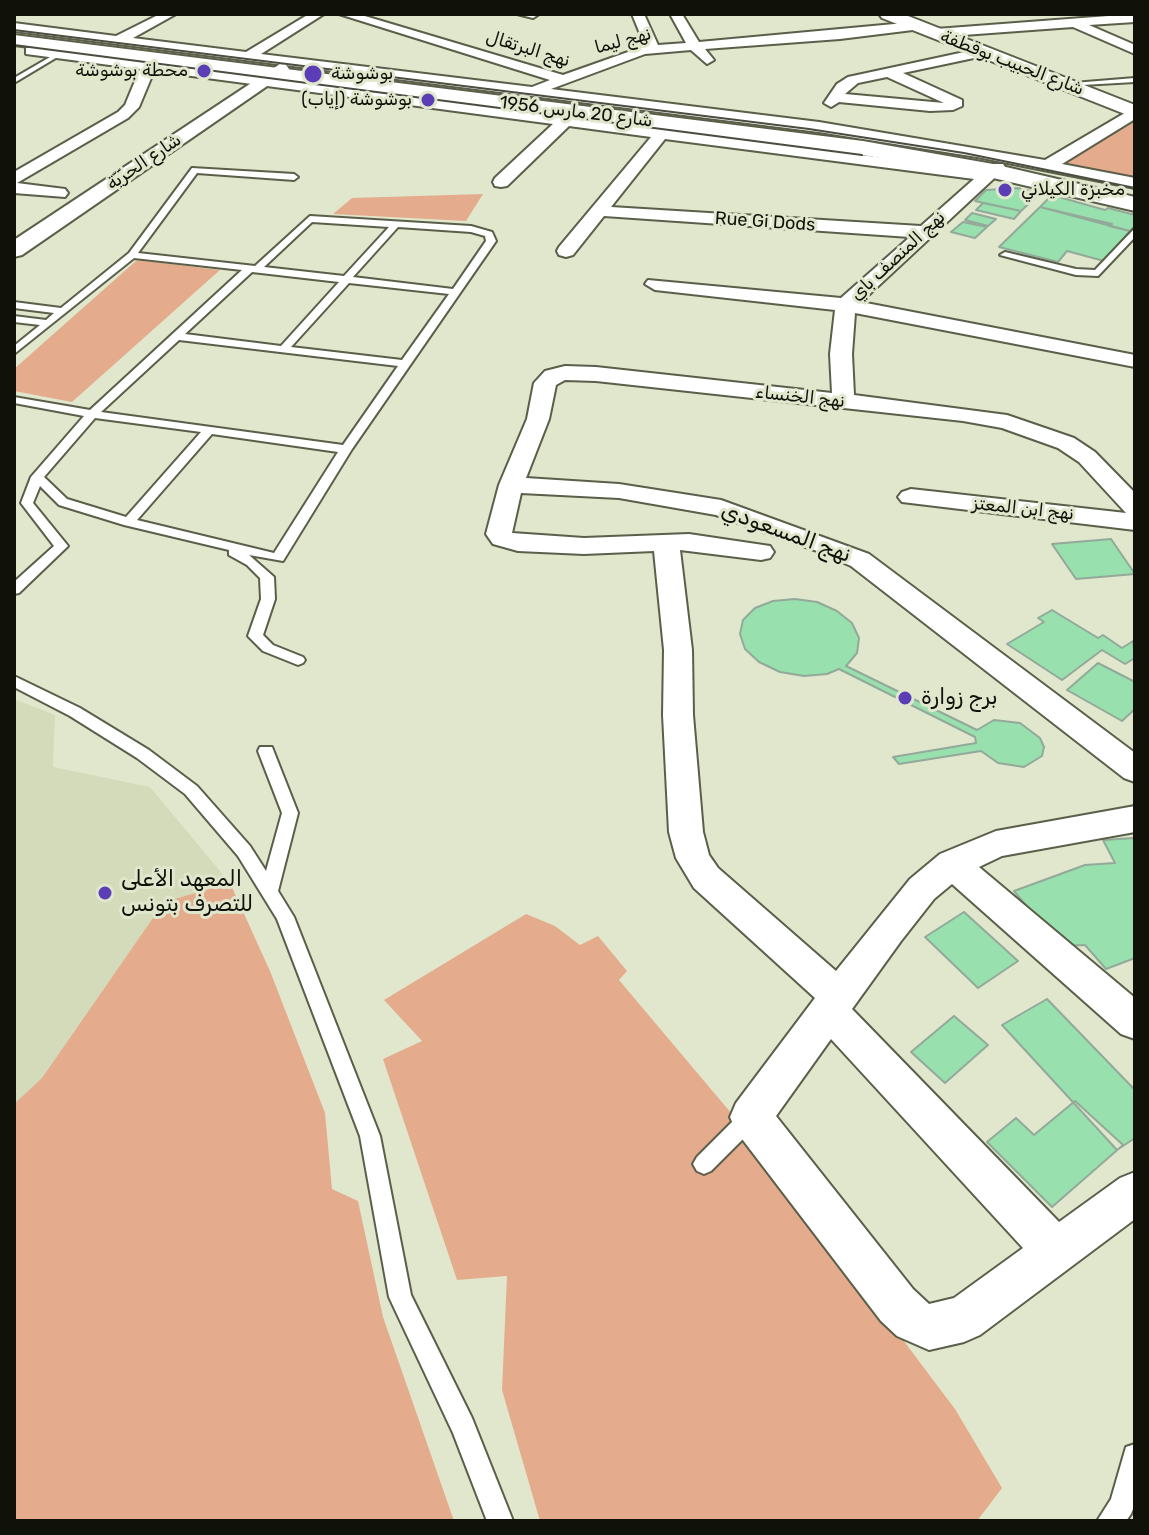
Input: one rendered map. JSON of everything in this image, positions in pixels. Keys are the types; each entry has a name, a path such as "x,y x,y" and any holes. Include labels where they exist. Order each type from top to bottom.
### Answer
{"main road":[{"name":"شارع الحبيب بوقطفة","path":"888,14 1135,112"},
{"name":"شارع 20 مارس 1956","path":"14,37 272,75 840,145 988,175 1135,197"},
{"name":"شارع 20 مارس 1956","path":"1043,173 1135,204"},
{"path":"988,175 986,183 1043,173"}],"street":[{"path":"118,40 170,14"},
{"path":"248,56 318,14"},
{"name":"نهج البرتقال","path":"345,14 654,105"},
{"path":"523,14 533,14"},
{"path":"638,14 653,49"},
{"path":"676,14 695,47 712,66"},
{"path":"1053,14 1135,50"},
{"path":"936,33 1135,18"},
{"name":"نهج ليما","path":"535,90 631,54 653,49 916,26"},
{"name":"شارع 20 مارس 1956","path":"14,27 819,127 1043,173 1135,183"},
{"path":"368,70 414,40 433,38"},
{"name":"شارع 20 مارس 1956","path":"14,49 148,68 272,75 565,121 988,175"},
{"path":"819,127 834,97 847,82 983,52"},
{"path":"14,179 123,115 132,107 148,68"},
{"path":"834,97 930,107 948,107 957,103 888,72"},
{"name":"شارع الحرّيّة","path":"14,250 272,75"},
{"path":"1043,173 1135,112"},
{"path":"501,182 565,121"},
{"path":"566,251 661,134"},
{"name":"نهج المنصف باي","path":"843,401 841,354 846,305 988,175"},
{"path":"14,188 59,193"},
{"name":"Rue Gi Dods","path":"608,212 923,232"},
{"path":"655,284 846,305 1135,361"},
{"name":"نهج الخنساء","path":"511,485 538,419 545,383 553,376 565,373 963,414 1036,431 1066,443 1087,457 1135,508"},
{"path":"511,485 499,534 509,542 584,546 678,542 761,552"},
{"name":"نهج المسعودي","path":"511,485 619,491 721,508 860,560 1135,770"},
{"name":"نهج ابن المعتز","path":"911,497 1135,522"},
{"path":"686,501 678,542 678,715 686,832 693,858 706,878 833,1002 1055,1250"},
{"path":"1135,819 996,844 952,864 922,889 833,1002 751,1117 897,1305 913,1320 929,1327 964,1319 1135,1193"},
{"path":"952,864 1135,1022"}],"lane":[{"path":"14,81 57,55"},
{"path":"1065,84 1135,80"},
{"path":"14,351 132,255 195,170 294,177"},
{"path":"14,590 61,546 27,503 37,477 92,414 174,336 310,219 471,229 489,234 491,241 346,449 278,558 129,522 63,502 37,477"},
{"path":"284,349 396,224"},
{"path":"1005,255 1076,272 1098,273 1135,231"},
{"path":"132,255 455,292"},
{"path":"14,305 63,311"},
{"path":"14,319 48,323"},
{"path":"174,336 405,364"},
{"path":"14,400 92,414 346,449"},
{"path":"129,522 210,429"},
{"path":"219,543 252,562 267,577 268,599 255,636 268,648 298,660"},
{"path":"14,681 75,712 143,754 191,790 244,851 285,917 370,1136 400,1297 463,1427 500,1521"},
{"path":"266,751 290,813 269,891"},
{"path":"704,1164 751,1117"},
{"path":"1110,1521 1122,1505 1135,1456"}],"shaded area":[{"path":"1130,120 1135,122 1135,181 1055,161"},
{"path":"483,194 466,221 333,214 352,198"},
{"path":"137,260 220,270 72,402 14,391 14,369"},
{"name":"المعهد الأعلى للتصرف بتونس","path":"14,699 55,715 53,767 150,787 230,883 164,902 42,1078 14,1104"},
{"path":"230,883 270,971 325,1113 332,1189 358,1201 383,1317 454,1521 14,1521 14,1104 42,1078 164,902"},
{"path":"526,914 555,926 580,945 598,936 627,971 619,980 742,1126 955,1409 1002,1488 977,1521 540,1521 502,1390 507,1276 457,1280 383,1059 422,1041 384,1000"}],"building":[{"path":"1017,188 1040,193 1021,211 975,201 986,190"},
{"path":"1052,195 1135,215 1135,226 1130,231 1040,207"},
{"path":"983,203 1021,211 1014,219 976,210"},
{"path":"1040,207 1130,231 1104,261 1067,251 1058,262 999,247"},
{"path":"972,213 996,219 988,226 965,220"},
{"path":"963,222 987,227 975,238 951,232"},
{"path":"1111,539 1135,574 1076,579 1052,544"},
{"name":"برج زوارة","path":"795,599 817,602 837,611 852,623 859,638 857,653 846,666 977,730 994,720 1020,723 1040,738 1044,747 1042,756 1024,767 998,763 981,751 899,764 893,757 976,743 975,737 839,669 827,674 804,676 780,672 759,662 745,649 740,634 743,620 755,608 773,601"},
{"path":"1052,610 1098,638 1103,635 1122,648 1133,641 1135,658 1125,664 1102,650 1062,680 1007,644 1044,622 1038,618"},
{"path":"1098,663 1135,682 1135,709 1122,721 1067,690"},
{"path":"1134,838 1135,958 1106,969 1085,945 1060,946 1014,891 1085,865 1115,863 1103,840"},
{"path":"964,912 1018,961 978,988 925,937"},
{"path":"1047,999 1135,1090 1135,1138 1117,1150 1002,1025"},
{"path":"954,1016 988,1045 945,1083 911,1052"},
{"path":"1075,1101 1123,1145 1052,1207 987,1142 1016,1118 1034,1135"}],"tram line":[{"path":"14,30 809,129 964,153 1135,188"},
{"path":"14,45 862,155"}],"place":[{"name":"محطة بوشوشة","path":"204,71"},
{"name":"بوشوشة","path":"313,74"},
{"name":"بوشوشة (إياب)","path":"428,100"},
{"name":"مخبزة الكيلاني","path":"1005,190"},
{"name":"برج زوارة","path":"905,698"},
{"name":"المعهد الأعلى للتصرف بتونس","path":"105,893"}]}
